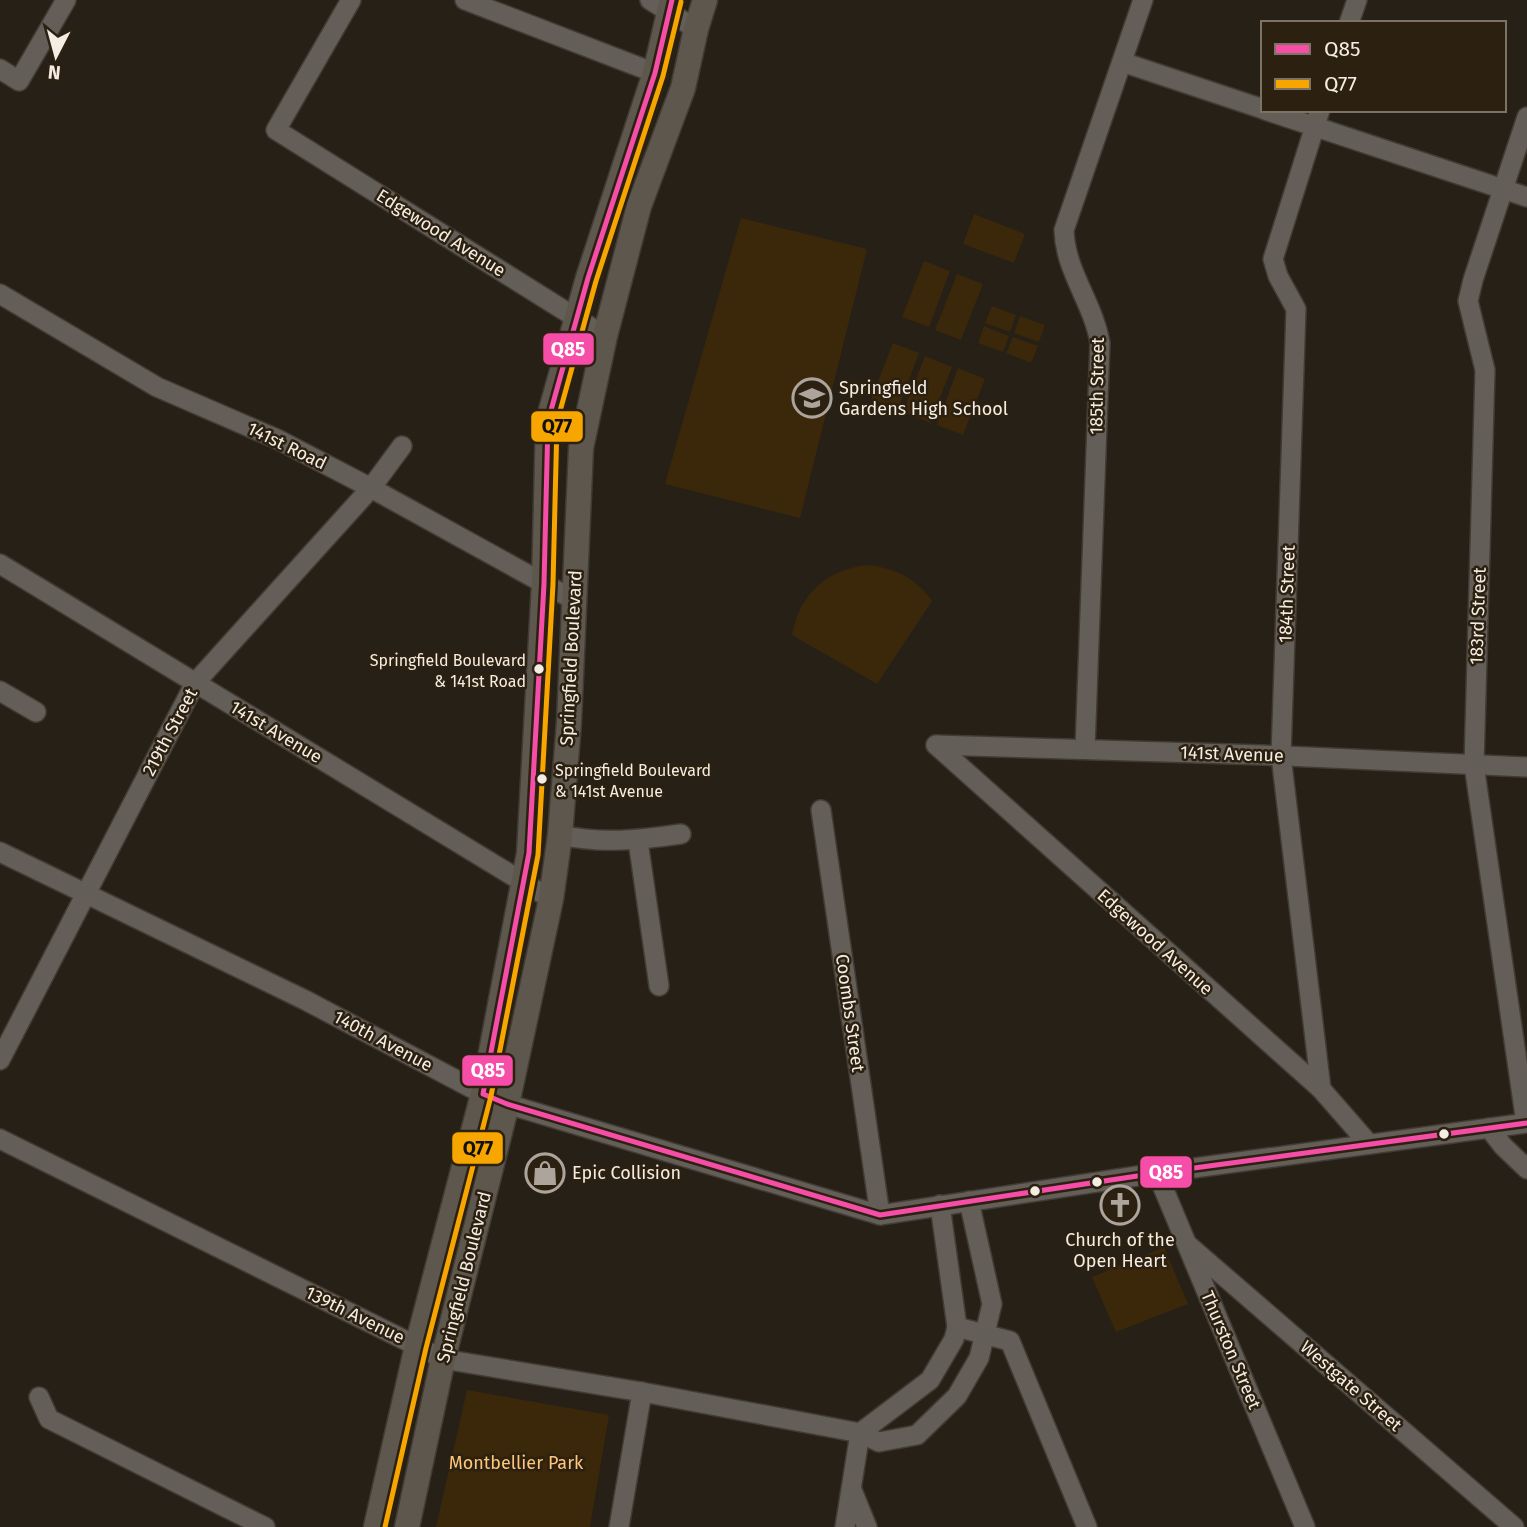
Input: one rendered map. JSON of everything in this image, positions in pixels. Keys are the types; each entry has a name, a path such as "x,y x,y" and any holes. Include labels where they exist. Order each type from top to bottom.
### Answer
{"main road":[{"name":"Springfield Boulevard","path":"407,1527 443,1359 508,1104 551,899 560,835 569,722 581,448 605,336 639,206 683,88 705,0"},
{"name":"Springfield Boulevard","path":"376,1527 417,1346 483,1094 528,853 533,807 544,584 548,421 576,318 655,73 663,4"}],"street":[{"path":"0,69 19,81 66,0"},
{"name":"Edgewood Avenue","path":"351,0 276,130 605,336"},
{"path":"465,0 655,73"},
{"name":"185th Street","path":"1085,749 1100,343 1096,321 1068,260 1064,230 1143,0"},
{"path":"1350,21 1357,0"},
{"path":"663,4 696,29"},
{"path":"1122,62 1261,109"},
{"path":"1277,112 1317,118 1527,197"},
{"name":"183rd Street","path":"1526,1123 1474,765 1485,370 1468,301 1527,117"},
{"name":"184th Street","path":"1317,118 1273,259 1278,276 1296,309 1281,756 1321,1088"},
{"name":"141st Road","path":"0,294 157,387 277,439 574,600"},
{"name":"219th Street","path":"0,1060 195,683 371,488 402,446"},
{"name":"141st Avenue","path":"0,564 551,899"},
{"path":"0,691 36,712"},
{"name":"Edgewood Avenue","path":"936,745 1321,1088 1369,1144"},
{"name":"141st Avenue","path":"936,745 1527,767"},
{"name":"Coombs Street","path":"821,810 880,1215"},
{"path":"560,835 584,840 638,841 681,834"},
{"path":"638,841 659,986"},
{"name":"140th Avenue","path":"0,852 305,1000 483,1094 508,1104 880,1215 1157,1173 1526,1123"},
{"path":"1489,1128 1503,1146 1527,1168"},
{"name":"139th Avenue","path":"0,1139 443,1359 642,1392 860,1433 879,1442 918,1435 957,1396 979,1358 992,1304 969,1201"},
{"name":"Thurston Street","path":"1157,1173 1305,1527"},
{"path":"845,1527 860,1433 930,1380 954,1339 957,1327 940,1205"},
{"name":"Westgate Street","path":"1188,1245 1514,1527"},
{"path":"957,1327 1010,1341 1087,1527"},
{"path":"619,1527 642,1392"},
{"path":"39,1397 49,1419 265,1527"},
{"path":"852,1490 867,1527"}],"green space":[{"path":"974,214 1025,234 1014,263 963,244"},
{"path":"741,218 867,249 800,518 665,484"},
{"path":"924,261 950,271 929,327 902,317"},
{"path":"957,274 983,284 961,340 935,330"},
{"path":"992,306 1016,315 1010,332 985,323"},
{"path":"1020,316 1045,325 1039,342 1014,333"},
{"path":"984,326 1009,336 1003,352 978,343"},
{"path":"1013,337 1038,346 1031,363 1006,353"},
{"path":"893,343 919,353 898,409 871,399"},
{"path":"925,356 952,367 930,423 903,412"},
{"path":"958,368 985,379 963,435 937,425"},
{"path":"868,565 887,569 912,580 932,601 877,684 792,635 801,607 817,586 840,572"},
{"path":"1164,1247 1188,1304 1116,1332 1092,1277"},
{"name":"Montbellier Park","path":"467,1390 609,1415 590,1527 436,1527"}],"transit line":[{"name":"Q85","path":"672,0 655,73 588,278 548,421 544,584 529,853 483,1094 507,1104 880,1215 1157,1173 1527,1123"},
{"name":"Q77","path":"385,1527 426,1348 491,1096 538,855 553,584 557,422 596,281 663,76 681,2"}],"place":[{"name":"Springfield Gardens High School","path":"812,398"},
{"name":"Springfield Boulevard & 141st Road","path":"539,669"},
{"name":"Springfield Boulevard & 141st Avenue","path":"542,779"},
{"name":"Epic Collision","path":"545,1173"},
{"name":"Church of the Open Heart","path":"1120,1205"}]}
